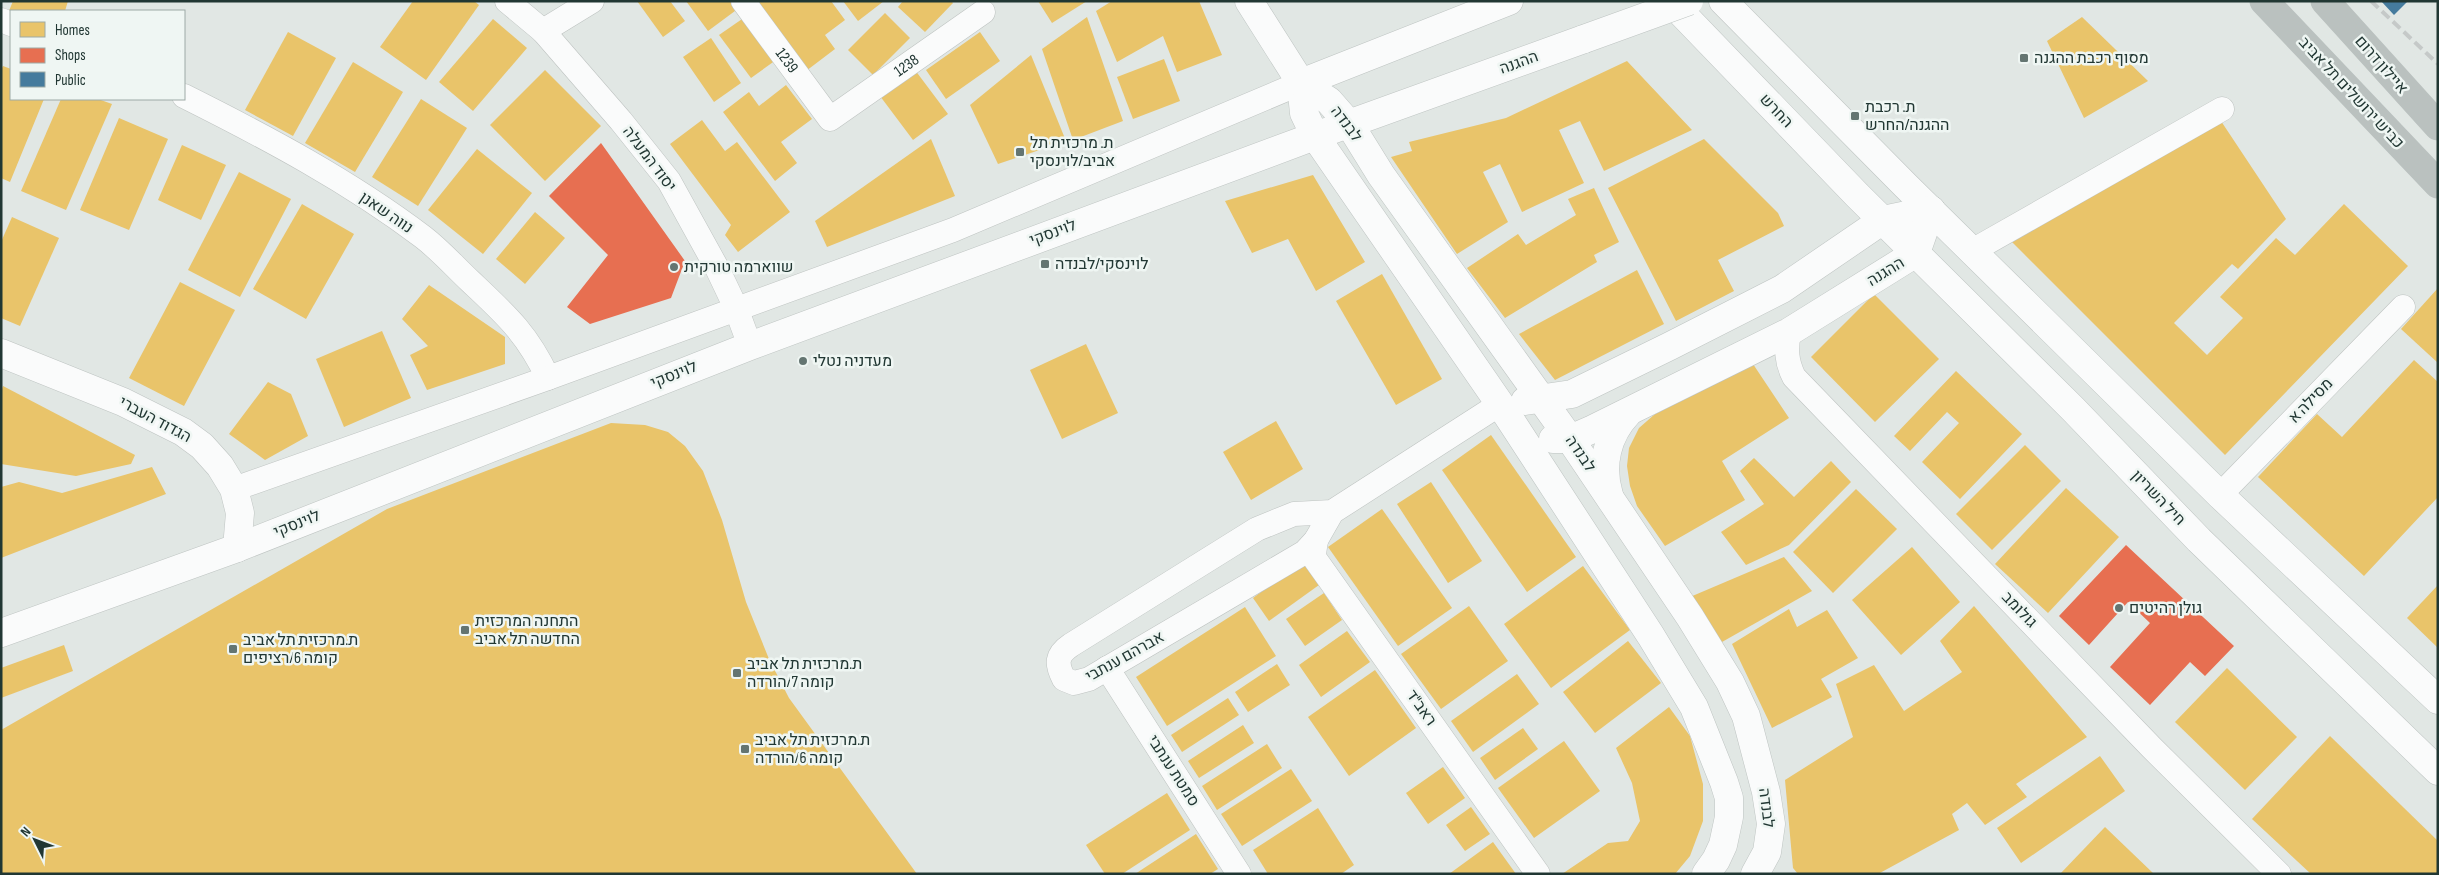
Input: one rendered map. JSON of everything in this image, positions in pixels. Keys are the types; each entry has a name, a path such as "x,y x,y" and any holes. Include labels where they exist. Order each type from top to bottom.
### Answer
{"highway":[{"name":"כביש ירושלים תל אביב","path":"2264,1 2438,184"},
{"name":"איילון דרום","path":"2325,1 2420,109 2438,126"}],"street":[{"name":"יסוד המעלה","path":"507,1 543,31 621,121 669,181 717,268 736,308 750,346"},
{"path":"543,31 592,1"},
{"name":"1239","path":"743,1 830,119"},
{"name":"לבנדה","path":"1249,1 1301,83 1329,101 1350,125 1382,175 1570,439 1690,617 1730,682 1746,716 1766,792 1771,824 1767,852 1756,873 1733,848 1726,831 1729,798 1694,707 1651,636 1500,404 1315,136 1304,113 1301,83"},
{"path":"234,489 548,378 952,230 1301,83 1509,1"},
{"name":"החרש","path":"1670,1 1883,220"},
{"name":"ההגנה","path":"1350,125 1689,1"},
{"path":"1723,1 1972,251 2220,494 2438,700"},
{"name":"1238","path":"830,119 983,12"},
{"name":"נווה שאנן","path":"185,96 250,129 344,184 424,238 515,324 537,356 548,378"},
{"path":"1382,175 1380,148 1382,136 1394,114 1405,105"},
{"path":"1972,251 2222,109"},
{"name":"לוינסקי","path":"1,633 237,548 750,346 1315,136 1350,125"},
{"path":"1500,404 1542,400 1572,394 1782,289 1883,220 1931,210"},
{"name":"ההגנה","path":"1570,439 1628,413 1789,332 1916,252 1931,210"},
{"name":"חיל השריון","path":"1883,220 2073,409 2199,540 2438,771"},
{"name":"מסילה א","path":"2220,494 2403,307"},
{"name":"גולומב","path":"1789,332 1786,349 1788,364 1794,377 2152,748 2279,874"},
{"name":"הגדוד העברי","path":"1,353 123,402 183,432 212,456 234,489 240,513 237,548"},
{"path":"1500,404 1530,428 1545,436 1561,441 1570,439"},
{"name":"אברהם ענתבי","path":"1332,512 1294,514 1257,529 1063,650 1058,659 1058,667 1064,679 1074,683 1089,679 1305,552 1316,540 1332,512 1500,404"},
{"path":"1611,501 1605,476 1607,451 1617,425 1628,413"},
{"name":"ראב\"ד","path":"1316,540 1315,559 1538,874"},
{"name":"סמטת ענתבי","path":"1107,668 1239,874"},
{"path":"1706,874 1721,851 1726,831"}],"building: Homes":[{"path":"13,1 68,1 65,10 9,11"},
{"path":"413,1 474,1 479,5 426,80 380,47"},
{"path":"637,1 670,1 685,21 663,37"},
{"path":"686,1 734,1 739,8 708,31"},
{"path":"762,1 831,1 845,20 825,35 835,49 806,71 756,5"},
{"path":"843,1 884,1 858,21"},
{"path":"903,1 951,1 953,3 925,32 898,7"},
{"path":"1038,1 1087,1 1052,23"},
{"path":"1112,1 1199,1 1222,55 1177,72 1163,36 1117,62 1096,11"},
{"path":"885,13 910,38 873,75 848,50"},
{"path":"745,17 776,60 751,78 719,35"},
{"path":"1087,17 1123,121 1073,140 1042,49"},
{"path":"2082,17 2148,81 2084,118 2047,41"},
{"path":"493,19 527,48 473,111 439,82"},
{"path":"288,32 336,58 293,136 245,110"},
{"path":"980,32 1000,61 946,99 926,70"},
{"path":"711,38 741,83 714,102 683,57"},
{"path":"1031,55 1066,141 998,164 970,105"},
{"path":"1164,59 1180,101 1133,119 1117,77"},
{"path":"1627,61 1692,130 1604,171 1580,121 1559,130 1584,183 1522,212 1500,164 1483,172 1508,222 1457,254 1391,157 1412,151 1409,142 1506,118"},
{"path":"353,62 403,92 355,172 305,143"},
{"path":"3,66 10,69 10,100 44,100 10,182 1,178 1,70"},
{"path":"545,70 601,126 545,181 490,125"},
{"path":"915,70 948,114 913,140 880,96"},
{"path":"786,85 812,119 781,142 797,163 775,181 723,112 749,92 759,106"},
{"path":"421,99 467,128 418,206 372,177"},
{"path":"61,100 101,100 112,104 66,210 21,191"},
{"path":"2217,115 2286,219 2238,269 2232,264 2174,323 2207,355 2243,318 2220,297 2276,238 2295,255 2344,204 2408,266 2225,455 2005,235"},
{"path":"119,118 168,139 129,230 80,210"},
{"path":"702,120 725,151 737,142 790,212 738,252 725,235 731,225 670,144"},
{"path":"931,139 955,196 827,247 815,221"},
{"path":"1704,139 1778,213 1784,226 1718,260 1734,291 1676,321 1608,188"},
{"path":"182,145 226,165 201,220 158,200"},
{"path":"477,149 532,193 483,254 428,210"},
{"path":"239,172 291,199 240,297 188,270"},
{"path":"1313,175 1365,262 1316,291 1288,239 1252,253 1225,201"},
{"path":"1594,188 1619,242 1594,255 1597,262 1505,318 1467,268 1518,234 1526,245 1576,215 1568,199"},
{"path":"302,204 354,234 306,319 253,289"},
{"path":"535,212 565,238 525,284 496,259"},
{"path":"12,217 59,238 20,326 1,318 1,242"},
{"path":"1637,270 1664,324 1555,380 1519,334"},
{"path":"1382,274 1442,379 1396,405 1336,301"},
{"path":"180,282 235,310 184,406 129,378"},
{"path":"429,285 505,337 505,364 427,390 410,355 428,346 402,319"},
{"path":"2438,288 2438,363 2401,329"},
{"path":"1874,294 1939,359 1875,422 1811,357"},
{"path":"382,331 411,398 344,427 316,359"},
{"path":"1086,344 1118,413 1062,439 1030,370"},
{"path":"2414,360 2438,382 2438,497 2364,576 2258,477 2317,414 2342,437"},
{"path":"1753,364 1789,418 1722,461 1745,500 1665,546 1637,506 1630,486 1627,466 1629,448 1639,428 1655,414"},
{"path":"1956,371 2022,434 1960,499 1922,462 1959,423 1947,412 1910,451 1894,436"},
{"path":"268,382 291,394 308,436 265,460 229,434"},
{"path":"3,386 135,455 131,464 76,476 1,464 1,392"},
{"path":"1276,421 1303,469 1251,500 1223,452"},
{"name":"התחנה המרכזית החדשה תל אביב","path":"611,423 645,425 668,432 685,446 703,471 722,520 746,602 769,659 789,698 917,874 1,874 1,730 387,509"},
{"path":"1491,435 1576,557 1527,592 1442,470"},
{"path":"2025,445 2061,481 1992,550 1956,514"},
{"path":"1754,458 1794,497 1831,461 1851,482 1789,545 1746,565 1721,532 1764,504 1740,471"},
{"path":"152,467 166,494 1,558 1,487 19,482 62,493"},
{"path":"1431,482 1482,561 1448,583 1397,504"},
{"path":"2066,488 2119,537 2048,613 1995,564"},
{"path":"1856,489 1897,529 1833,593 1793,552"},
{"path":"1382,509 1452,608 1398,646 1328,547"},
{"path":"1912,547 1960,602 1901,655 1852,600"},
{"path":"1784,557 1812,591 1722,642 1690,597"},
{"path":"1302,562 1319,585 1269,621 1253,598"},
{"path":"1583,566 1630,630 1551,688 1504,624"},
{"path":"2438,585 2438,648 2407,618"},
{"path":"1324,593 1342,620 1305,646 1286,619"},
{"path":"1469,606 1508,661 1441,709 1401,654"},
{"path":"1974,606 2087,737 2016,784 2027,797 1985,825 1967,803 1952,814 1959,830 1878,874 1798,874 1793,868 1785,780 1853,737 1836,684 1874,665 1904,711 1962,672 1940,641"},
{"path":"1245,607 1276,656 1167,726 1136,677"},
{"path":"1789,609 1797,627 1827,610 1858,658 1821,679 1832,697 1772,728 1732,644"},
{"path":"1347,631 1370,662 1321,697 1299,665"},
{"path":"1628,641 1661,683 1595,733 1563,692"},
{"path":"64,645 73,671 1,698 1,668"},
{"path":"1277,664 1290,685 1248,712 1235,692"},
{"path":"2227,668 2297,737 2245,790 2175,722"},
{"path":"1375,670 1416,728 1349,776 1308,717"},
{"path":"1517,674 1539,704 1473,752 1451,721"},
{"path":"1228,698 1239,715 1182,752 1171,735"},
{"path":"1669,707 1690,736 1703,784 1703,821 1690,856 1675,874 1562,874 1608,843 1628,841 1640,821 1632,783 1616,748"},
{"path":"1243,725 1254,743 1199,778 1188,761"},
{"path":"1523,728 1538,749 1495,780 1480,758"},
{"path":"2330,736 2438,841 2438,874 2311,874 2252,819"},
{"path":"1564,741 1600,791 1534,838 1498,788"},
{"path":"1267,744 1282,768 1217,810 1202,786"},
{"path":"2100,756 2125,791 2021,863 1997,828"},
{"path":"1443,767 1465,798 1428,824 1406,793"},
{"path":"1291,769 1312,801 1242,846 1221,814"},
{"path":"1167,793 1190,830 1122,874 1105,874 1086,845"},
{"path":"1471,807 1490,834 1465,851 1446,825"},
{"path":"1318,808 1354,865 1341,874 1268,874 1253,850"},
{"path":"2105,827 2154,874 2060,874"},
{"path":"1196,834 1218,869 1210,874 1135,874"},
{"path":"1493,842 1516,874 1449,874"}],"building: Shops":[{"path":"601,143 685,261 671,298 590,324 567,307 608,255 549,196"},
{"path":"2126,545 2234,646 2205,676 2190,662 2150,705 2110,667 2150,623 2128,602 2089,645 2059,616"}],"building: Public":[{"path":"2381,1 2408,1 2394,15"}],"railway":[{"path":"2371,1 2438,64"}],"place":[{"name":"מסוף רכבת ההגנה","path":"2024,58"},
{"name":"ת. רכבת ההגנה/החרש","path":"1855,116"},
{"name":"ת. מרכזית תל אביב/לוינסקי","path":"1020,152"},
{"name":"לוינסקי/לבנדה","path":"1045,264"},
{"name":"שווארמה טורקית","path":"674,267"},
{"name":"מעדניה נטלי","path":"803,361"},
{"name":"גולן רהיטים","path":"2119,608"},
{"name":"התחנה המרכזית החדשה תל אביב","path":"465,630"},
{"name":"ת.מרכזית תל אביב קומה 6/רציפים","path":"233,649"},
{"name":"ת.מרכזית תל אביב קומה 7/הורדה","path":"737,673"},
{"name":"ת.מרכזית תל אביב קומה 6/הורדה","path":"745,749"}]}
